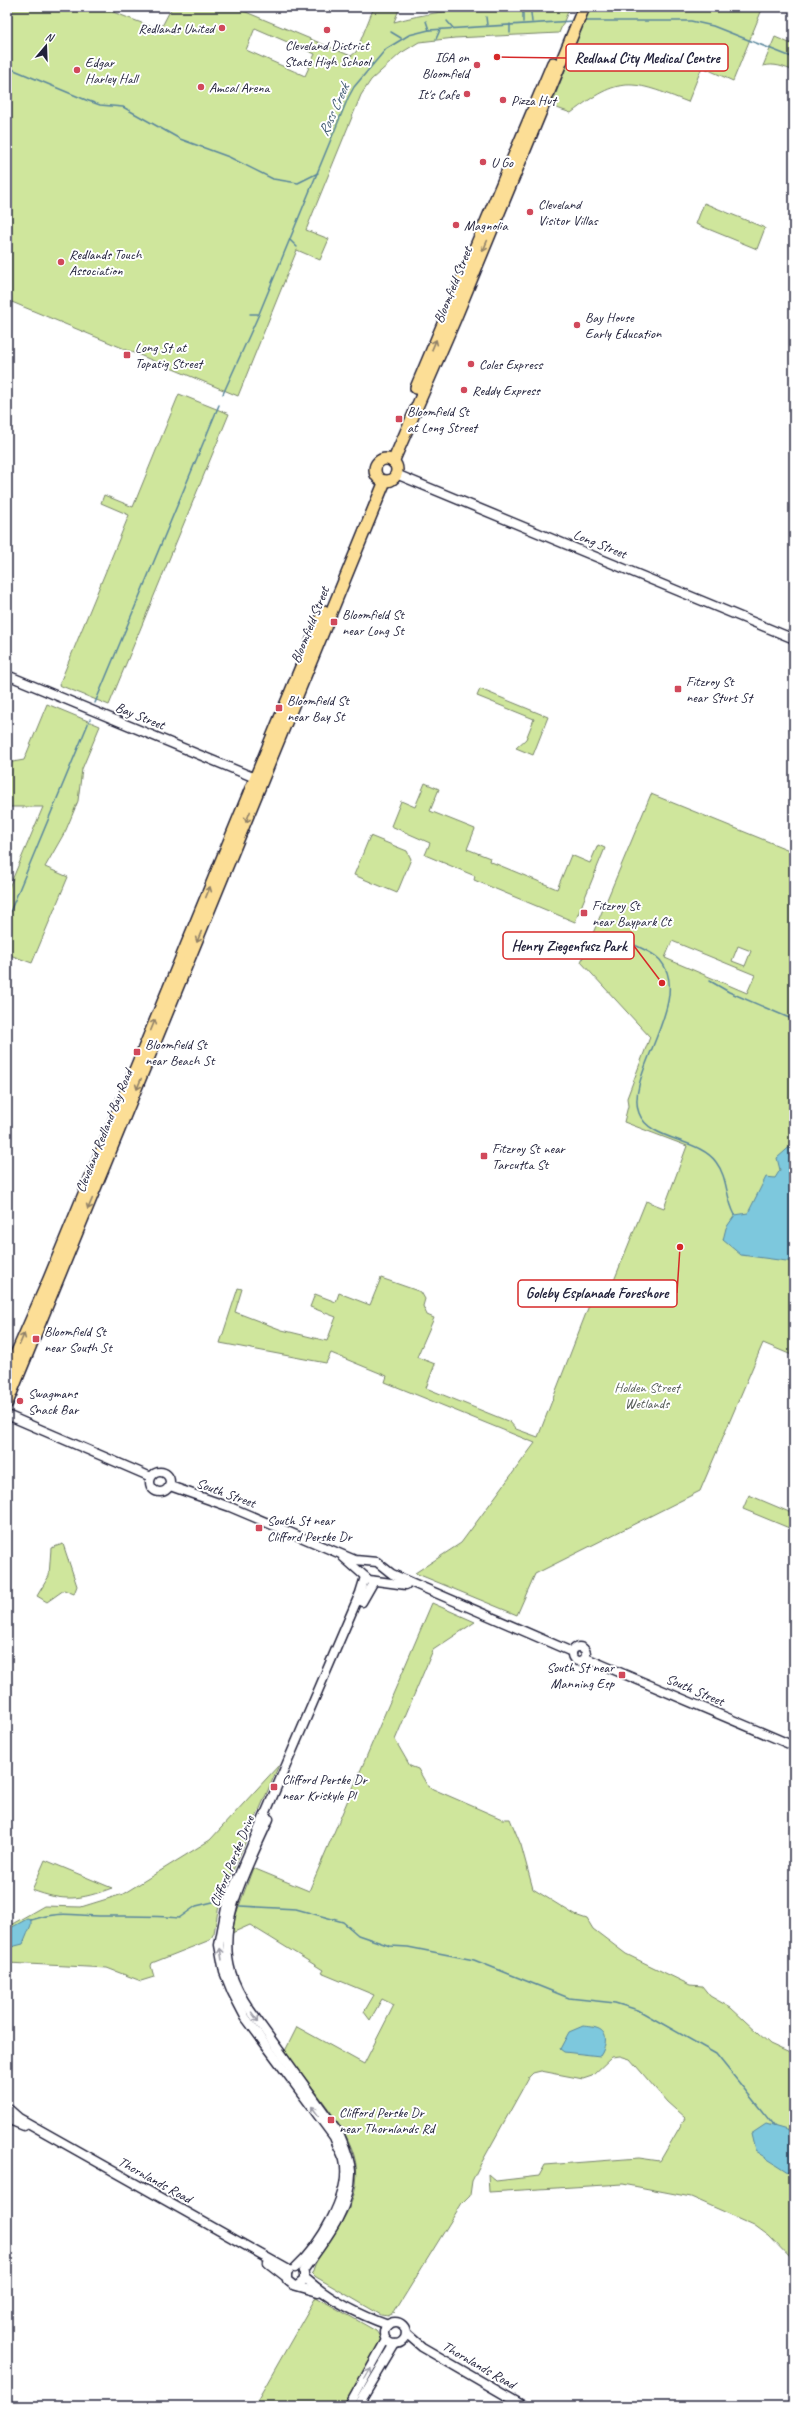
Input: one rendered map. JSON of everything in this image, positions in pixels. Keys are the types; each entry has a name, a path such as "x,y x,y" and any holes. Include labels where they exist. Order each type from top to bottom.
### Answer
{"highway":[{"name":"Bloomfield Street","path":"259,779 382,480 374,473 375,465 380,460 390,460 579,10"},
{"path":"382,480 392,480 396,474 397,467 390,460"},
{"name":"Cleveland Redland Bay Road","path":"7,1375 49,1279 259,779"},
{"name":"Cleveland Redland Bay Road","path":"7,1403 259,779"}],"street":[{"name":"Long Street","path":"396,474 794,639"},
{"name":"Bay Street","path":"7,675 259,779"},
{"path":"7,1415 151,1477 156,1473 164,1472 169,1478 170,1486"},
{"name":"South Street","path":"151,1477 151,1487 156,1491 164,1492 170,1486 230,1507 355,1560 377,1562 383,1568 421,1587 572,1652 576,1648 581,1647 586,1650 586,1658 794,1746"},
{"name":"South Street","path":"339,1554 364,1576 375,1580 421,1587"},
{"path":"364,1576 363,1569 369,1561"},
{"path":"375,1580 382,1574 383,1568"},
{"name":"Clifford Perske Drive","path":"296,2273 337,2208 343,2193 344,2161 334,2137 239,2007 224,1972 219,1945 226,1903 360,1593 364,1576"},
{"name":"Clifford Perske Drive","path":"296,2273 321,2246 346,2202 350,2189 351,2170 348,2154 339,2133 250,2010 238,1991 231,1971 227,1935 231,1914 249,1866 362,1602 375,1580"},
{"name":"Thornlands Road","path":"8,2113 18,2122 264,2262 296,2273 323,2293 367,2317 388,2325 400,2324 406,2333 422,2347 524,2406"},
{"path":"296,2273 298,2285"},
{"name":"Thornlands Road","path":"296,2273 290,2284 323,2293"},
{"name":"Thornlands Road","path":"367,2317 385,2337 398,2343 422,2347"},
{"path":"349,2406 385,2337 388,2325"},
{"path":"358,2406 406,2333"}],"green space":[{"path":"12,7 100,7 160,30 172,7 234,7 351,56 356,52 374,7 400,7 394,22 438,12 481,8 570,7 559,33 455,38 419,42 401,53 371,80 361,95 306,230 329,239 320,260 297,250 238,396 7,300 7,20","holes":["255,28 315,54 305,76 246,50"]},
{"path":"590,7 763,7 733,81 702,67 688,102 653,89 627,85 615,87 602,92 571,113 551,106"},
{"path":"775,37 794,45 794,71 775,65 763,66"},
{"path":"704,203 765,228 757,249 696,224"},
{"path":"179,394 229,414 109,705 59,685 129,515 101,503 104,495 133,507"},
{"path":"480,689 548,717 533,755 516,748 526,739 534,719 477,696"},
{"path":"47,704 100,726 82,769 78,801 66,830 45,867 68,877 32,963 7,954 7,892 43,807 10,807 7,787 7,763 24,760"},
{"path":"425,783 439,789 430,811 475,829 467,849 490,858 489,861 557,889 571,855 590,863 598,845 605,848 575,922 474,880 475,876 425,855 430,843 391,826 401,801 415,807"},
{"name":"Holden Street Wetlands","path":"651,794 794,852 794,1356 763,1343 700,1491 535,1574 517,1615 415,1573 461,1543 535,1443 385,1382 387,1376 331,1353 326,1363 220,1343 238,1288 242,1289 235,1312 282,1330 327,1341 336,1317 310,1307 315,1294 336,1302 339,1293 370,1305 381,1278 421,1292 425,1299 423,1306 427,1315 434,1318 417,1357 435,1364 426,1388 510,1422 516,1429 538,1437 595,1290 611,1288 646,1201 664,1208 687,1146 624,1122 628,1106 627,1098 650,1037 581,962","holes":["672,941 755,975 747,993 665,958","738,946 751,951 745,966 732,961"]},
{"path":"370,836 407,851 411,859 397,893 354,875"},
{"path":"749,1495 794,1514 794,1530 743,1509"},
{"path":"63,1544 77,1586 74,1594 64,1590 47,1602 37,1596 49,1576 51,1548"},
{"path":"432,1603 475,1622 433,1650 395,1740 410,1766 418,1769 427,1785 433,1789 502,1819 510,1819 521,1845 533,1889 575,1915 587,1919 593,1929 626,1954 690,1985 702,1986 710,1996 731,2008 770,2044 794,2055 794,2262 769,2236 754,2225 691,2197 623,2184 489,2192 488,2174 496,2181 539,2176 545,2165 639,2158 660,2161 685,2118 667,2102 630,2059 620,2056 612,2057 592,2076 583,2079 541,2071 533,2073 529,2077 472,2181 470,2195 462,2203 394,2313 388,2316 381,2315 316,2277 312,2273 319,2256 346,2215 350,2206 355,2190 357,2176 356,2163 347,2137 322,2100 285,2051 297,2027 364,2064 394,2005 382,1999 370,2020 364,2012 374,1995 321,1973 323,1970 250,1925 232,1933 235,1917 253,1868 309,1891"},
{"path":"279,1765 220,1900 214,1933 210,1940 152,1963 151,1966 154,1977 141,1981 107,1968 7,1963 7,1927 44,1906 81,1907 123,1894 210,1840"},
{"path":"45,1860 112,1888 90,1895 72,1898 63,1898 43,1894 32,1890"},
{"path":"316,2297 376,2331 380,2336 378,2349 370,2366 345,2406 254,2406"}],"water":[{"path":"794,1143 794,1262 741,1255 723,1240 726,1228 735,1215 748,1213 766,1177 775,1178 780,1170 777,1158"},
{"path":"27,1919 31,1920 31,1925 23,1944 7,1948 7,1930"},
{"path":"583,2026 600,2029 605,2035 605,2044 603,2052 600,2056 564,2052 560,2049 569,2032"},
{"path":"766,2124 794,2132 794,2176 755,2151 751,2134"}],"waterway":[{"path":"523,12 523,22"},
{"path":"531,13 532,22"},
{"path":"486,17 487,25"},
{"path":"426,21 429,30"},
{"name":"Ross Creek","path":"447,21 453,28"},
{"name":"Ross Creek","path":"223,394 259,314 348,98 354,87 386,49 409,35 429,30 573,21"},
{"name":"Ross Creek","path":"583,21 691,21 713,26 794,58"},
{"path":"510,24 510,33"},
{"path":"436,39 440,30"},
{"path":"391,32 401,38"},
{"path":"364,61 373,64"},
{"name":"Ross Creek","path":"7,67 100,105 123,107 180,139 229,157 273,179 298,183 318,173"},
{"path":"290,240 297,247"},
{"path":"250,314 258,314"},
{"path":"95,703 219,405"},
{"path":"7,919 90,719"},
{"path":"603,933 649,952 660,960 668,976 669,995 664,1016 641,1079 637,1097 639,1113 644,1122 653,1129 698,1148 708,1154 716,1162 723,1174 735,1215"},
{"path":"710,981 729,992 794,1020"},
{"path":"31,1920 60,1914 179,1918 196,1906 217,1901"},
{"path":"240,1906 296,1909 343,1922 358,1935 390,1946 408,1947 474,1960 569,1998 615,2003 638,2010 716,2054 774,2126"}],"place":[{"name":"Redlands United","path":"222,28"},
{"name":"Cleveland District State High School","path":"327,30"},
{"name":"Redland City Medical Centre","path":"497,57"},
{"name":"IGA on Bloomfield","path":"477,65"},
{"name":"Edgar Harley Hall","path":"77,70"},
{"name":"Amcal Arena","path":"201,87"},
{"name":"It's Cafe","path":"467,94"},
{"name":"Pizza Hut","path":"503,100"},
{"name":"U Go","path":"483,162"},
{"name":"Cleveland Visitor Villas","path":"530,212"},
{"name":"Magnolia","path":"456,225"},
{"name":"Redlands Touch Association","path":"61,262"},
{"name":"Bay House Early Education","path":"577,325"},
{"name":"Long St at Topatig Street","path":"127,355"},
{"name":"Coles Express","path":"471,364"},
{"name":"Reddy Express","path":"464,390"},
{"name":"Bloomfield St at Long Street","path":"399,419"},
{"name":"Bloomfield St near Long St","path":"334,622"},
{"name":"Fitzroy St near Sturt St","path":"678,689"},
{"name":"Bloomfield St near Bay St","path":"279,708"},
{"name":"Fitzroy St near Baypark Ct","path":"584,913"},
{"name":"Henry Ziegenfusz Park","path":"662,983"},
{"name":"Bloomfield St near Beach St","path":"137,1052"},
{"name":"Fitzroy St near Tarcutta St","path":"484,1156"},
{"name":"Goleby Esplanade Foreshore","path":"680,1247"},
{"name":"Bloomfield St near South St","path":"36,1339"},
{"name":"Swagmans Snack Bar","path":"20,1401"},
{"name":"South St near Clifford Perske Dr","path":"259,1528"},
{"name":"South St near Manning Esp","path":"622,1675"},
{"name":"Clifford Perske Dr near Kriskyle Pl","path":"274,1787"},
{"name":"Clifford Perske Dr near Thornlands Rd","path":"331,2120"}]}
